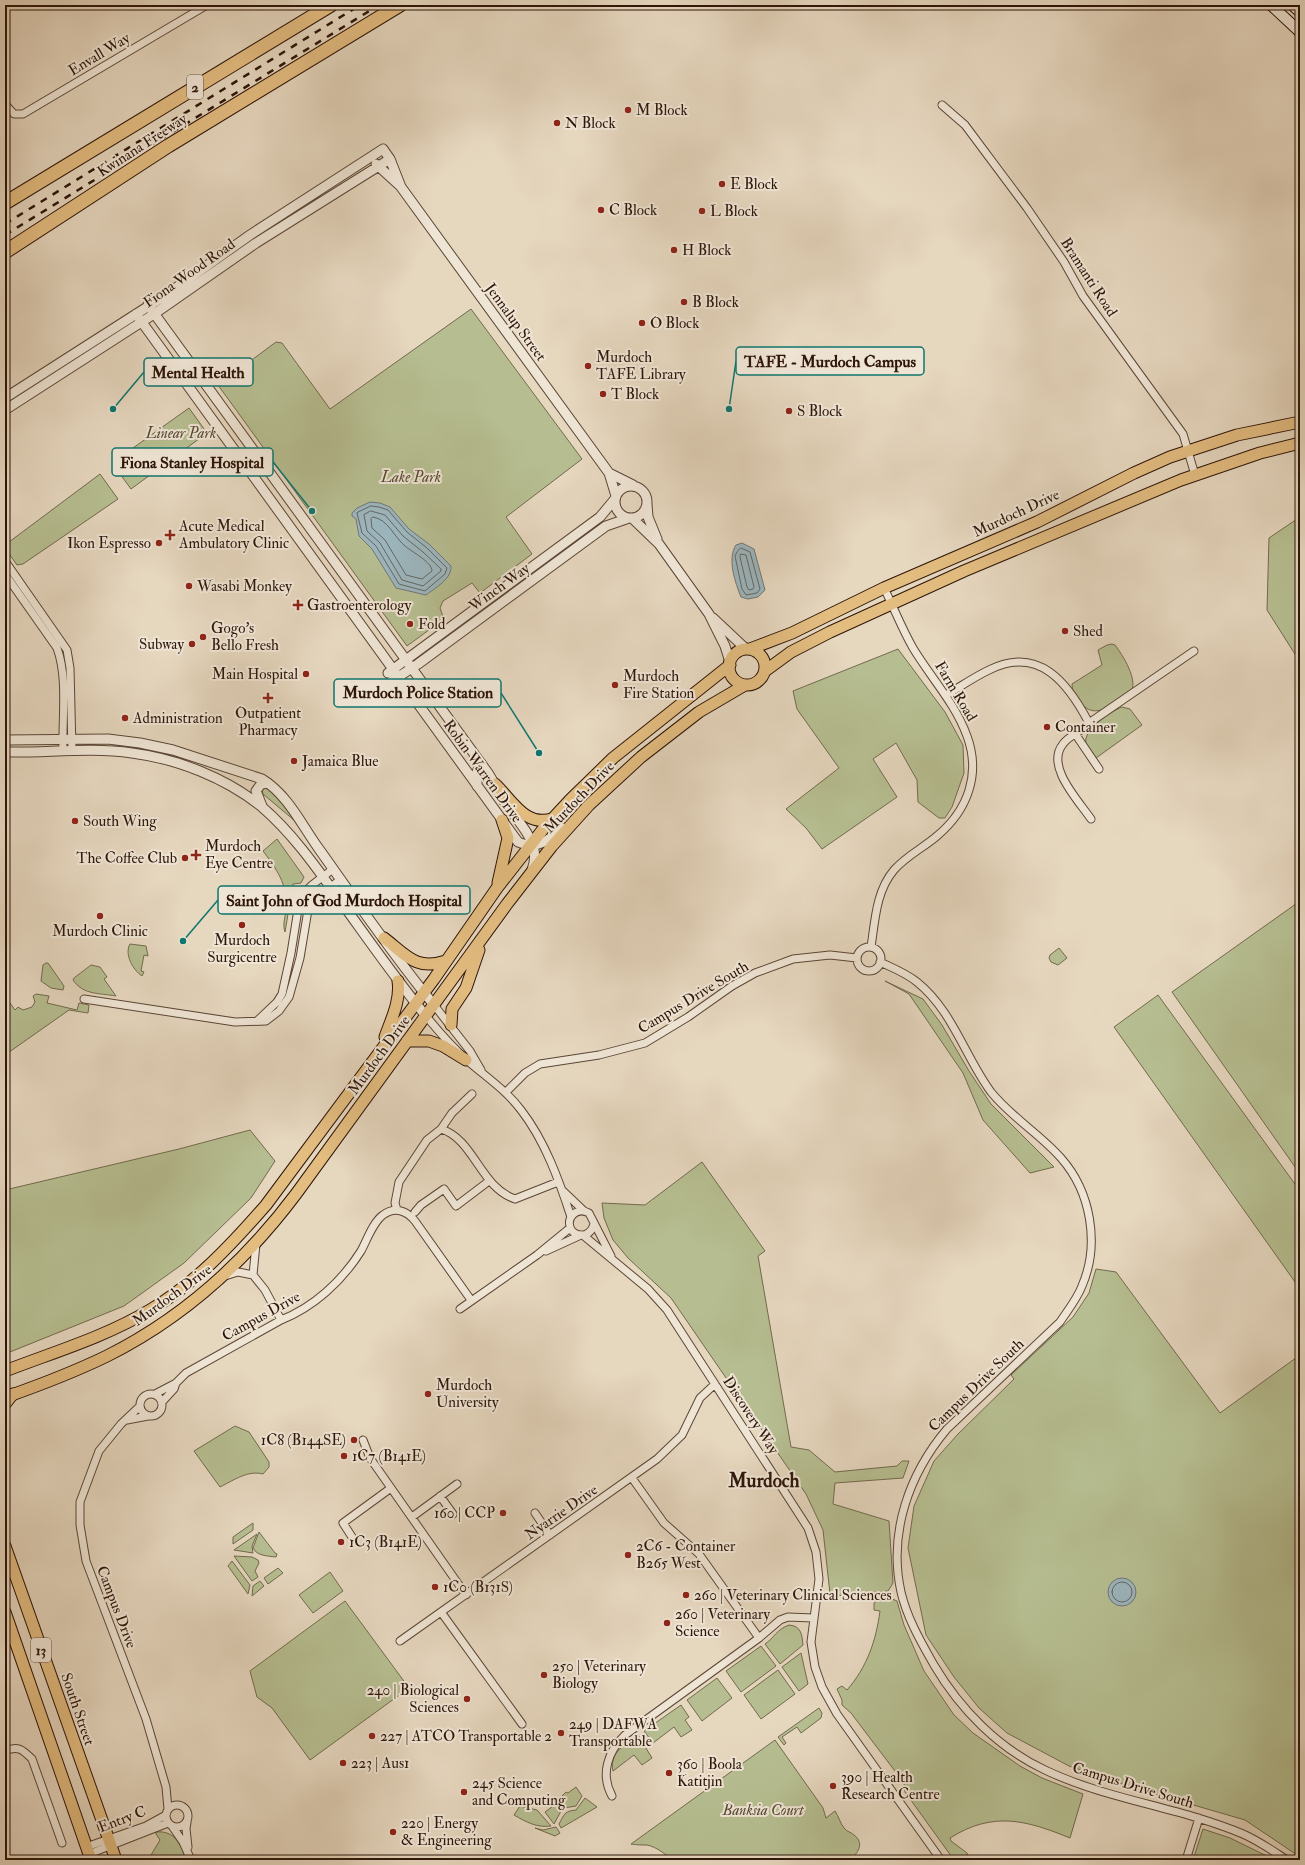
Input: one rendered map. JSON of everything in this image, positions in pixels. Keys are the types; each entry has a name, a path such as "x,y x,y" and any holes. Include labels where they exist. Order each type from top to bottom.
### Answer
{"highway":[{"name":"Kwinana Freeway","path":"5,203 331,5"},
{"name":"Kwinana Freeway","path":"5,252 168,146 400,5"},
{"path":"5,197 60,169"},
{"path":"5,262 96,194"}],"main road":[{"path":"1271,5 1300,32"},
{"path":"1292,5 1300,12"},
{"name":"Murdoch Drive","path":"5,1371 97,1336 131,1320 181,1289 216,1260 266,1205 380,1049 424,992 497,888 554,818 593,776 629,744 730,664 735,654 792,633 884,588 1037,522 1152,465 1187,452 1251,432 1300,422"},
{"name":"Murdoch Drive","path":"9,1396 82,1368 124,1347 161,1325 187,1307 224,1276 256,1244 296,1194 530,873 578,816 641,757 699,712 726,697 745,684 750,685 760,680 765,670 808,644 892,603 1195,475 1260,453 1300,443"},
{"path":"748,649 756,651 764,659 765,670"},
{"path":"730,664 732,676 740,683 745,684"},
{"path":"629,744 641,757"},
{"path":"495,784 508,796 521,812 527,816 534,820 542,821 554,818"},
{"path":"497,888 508,838 502,820"},
{"path":"384,938 410,959 421,964 434,965 446,961"},
{"path":"451,1025 452,1009 466,988 483,938"},
{"path":"380,1049 397,1002 400,989 398,981"},
{"path":"407,1041 429,1041 443,1046 466,1060"},
{"path":"5,1404 9,1396"},
{"name":"South Street","path":"5,1546 116,1860"},
{"name":"13","path":"5,1612 88,1854"}],"street":[{"name":"Envall Way","path":"5,104 14,114 22,114 207,5"},
{"name":"Bramanti Road","path":"942,105 965,125 1027,208 1064,262 1083,296 1183,434 1187,452 1195,475"},
{"name":"Fiona Wood Road","path":"5,398 136,314 250,235 383,149"},
{"name":"Jennalup Street","path":"383,149 390,159 402,187 609,473 616,508 619,513 631,518 659,544 709,614 725,646 730,664"},
{"name":"Jennalup Street","path":"371,157 378,167 402,187"},
{"name":"Fiona Wood Road","path":"5,410 142,322 256,244 390,159"},
{"path":"250,235 256,244"},
{"name":"Robin Warren Drive","path":"148,306 400,650 406,686 477,786 518,842 532,844"},
{"name":"Robin Warren Drive","path":"136,314 388,660 402,669 481,763 532,844"},
{"path":"222,432 234,422"},
{"path":"248,468 260,458"},
{"name":"Jennalup Street","path":"609,473 641,489 645,494 648,517 659,544"},
{"path":"615,498 619,491 624,487 634,486"},
{"name":"Winch Way","path":"402,669 600,518 615,498"},
{"path":"631,518 642,513 647,504"},
{"name":"Winch Way","path":"402,669 606,526 631,518"},
{"path":"5,561 7,572 18,592 57,648 59,654 62,669 68,751"},
{"path":"7,572 24,587 67,650 70,668 67,740"},
{"name":"Farm Road","path":"871,947 882,889 894,870 903,861 938,836 961,810 973,779 972,751 960,719 946,695 913,648 884,588"},
{"name":"Jennalup Street","path":"709,614 748,649"},
{"path":"1091,819 1059,773 1056,756 1063,744 1089,723 1194,651"},
{"path":"946,695 990,670 1015,662 1041,666 1059,678 1089,723"},
{"path":"402,669 398,681 406,686"},
{"path":"1076,735 1099,769"},
{"path":"5,740 119,740 157,746 249,774 268,783 283,796 333,869 424,992 470,1051 482,1072"},
{"path":"5,752 68,751 132,753 170,761 212,777 240,792 262,808 288,833 323,877 398,981 426,1016 466,1060 506,1092 521,1109 535,1131 562,1190 571,1217 570,1228 536,1255 460,1308"},
{"path":"477,786 477,772 481,763"},
{"path":"262,808 256,791 261,784 268,783"},
{"path":"530,873 535,858 532,844 544,843 578,816"},
{"path":"257,1021 277,1002 282,994 291,953 300,897 333,869"},
{"path":"84,999 242,1023 266,1020 284,1005 296,972 309,904 341,879"},
{"path":"871,947 878,951 880,962 874,970 866,970 859,966 857,958 861,950 871,947"},
{"name":"Campus Drive South","path":"506,1092 526,1073 540,1064 599,1055 645,1043 688,1017 732,986 755,973 793,959 830,955 857,958"},
{"name":"Campus Drive South","path":"880,962 903,972 932,996 944,1011 991,1091 1002,1104 1052,1148 1072,1173 1083,1194 1091,1225 1092,1240 1083,1285 1060,1322 947,1429 931,1448 915,1477 907,1496 900,1522 898,1554 901,1593 920,1642 946,1686 977,1723 1008,1747 1043,1769 1081,1786 1198,1818 1244,1834 1287,1860"},
{"path":"471,1300 415,1221 406,1213 397,1210 395,1203 399,1182 427,1140 441,1129 452,1113 472,1094"},
{"path":"441,1129 457,1137 489,1181 508,1197 515,1199 558,1182"},
{"path":"415,1212 421,1205 444,1189 456,1206 489,1181"},
{"name":"Discovery Way","path":"562,1190 583,1210 592,1216 594,1224 612,1258"},
{"name":"Campus Drive","path":"155,1394 176,1382 186,1373 295,1314 333,1286 354,1262 380,1218 384,1214 397,1210"},
{"path":"571,1217 577,1211 583,1210"},
{"path":"536,1255 591,1232 594,1224"},
{"name":"Discovery Way","path":"570,1228 576,1234 582,1236 612,1258 659,1299 808,1528 816,1552 819,1579 811,1642 822,1687 828,1699 941,1860"},
{"path":"253,1275 256,1244"},
{"path":"224,1276 238,1272 253,1275 265,1290 282,1320"},
{"name":"Campus Drive","path":"162,1402 174,1389 176,1382"},
{"name":"Nyarrie Drive","path":"400,1641 657,1459 682,1435 700,1398 715,1384"},
{"path":"127,1420 148,1416 158,1414 163,1407 160,1397 155,1394 144,1396 141,1401 140,1406 144,1414 148,1416"},
{"name":"Campus Drive","path":"140,1406 129,1416 127,1420 121,1424 99,1451 80,1502 80,1525 86,1561 146,1719 166,1787 167,1812 170,1825 188,1851"},
{"path":"363,1440 370,1458 466,1595"},
{"path":"632,1478 664,1523 699,1554 759,1638"},
{"path":"412,1517 457,1484"},
{"path":"354,1540 343,1523 391,1488"},
{"path":"440,1496 453,1514"},
{"path":"535,1513 550,1535"},
{"path":"441,1612 522,1724"},
{"path":"612,1796 608,1789 606,1772 609,1756 618,1742 638,1725 759,1638 780,1620 788,1617 813,1618"},
{"path":"5,1751 11,1748 22,1749 32,1758 62,1843"},
{"name":"Campus Drive","path":"166,1787 178,1805 182,1806 188,1813 186,1829 188,1851 191,1860"},
{"path":"167,1812 178,1805"},
{"name":"Entry C","path":"88,1854 109,1842 146,1826 167,1812"},
{"path":"1186,1860 1198,1818"},
{"path":"170,1825 181,1827 188,1822"},
{"name":"Entry C","path":"109,1842 170,1825"}],"green space":[{"name":"Lake Park","path":"471,309 582,459 506,517 532,554 480,593 472,583 443,601 440,608 444,619 407,646 218,385 276,342 282,343 330,409"},
{"name":"Linear Park","path":"189,408 207,433 131,489 112,463"},
{"path":"100,474 118,499 23,564 17,565 5,548 5,545"},
{"path":"1300,517 1300,662 1267,610 1269,538"},
{"path":"1112,644 1118,649 1129,668 1133,688 1129,694 1117,702 1100,710 1091,710 1086,708 1077,698 1073,692 1072,684 1102,665 1098,650"},
{"path":"898,649 945,712 963,745 964,773 952,807 945,818 939,818 918,802 917,780 896,743 873,759 897,797 822,849 806,828 786,809 839,768 797,709 793,691"},
{"path":"1122,707 1130,709 1142,725 1096,758 1086,744 1088,733 1092,727 1104,717"},
{"path":"265,787 280,799 295,821 263,794 262,789"},
{"path":"277,839 304,877 301,883 293,884 285,932 285,891 277,870 263,851"},
{"path":"1300,901 1300,1174 1172,992"},
{"path":"130,944 146,946 148,956 144,955 141,971 144,972 142,976 135,970 130,962 128,948"},
{"path":"1059,948 1067,958 1058,965 1051,962 1049,958 1050,955"},
{"path":"48,963 64,986 63,990 51,988 41,981 43,965"},
{"path":"91,965 100,967 107,977 104,979 116,996 87,991 77,985 73,980 74,978"},
{"path":"885,981 923,999 942,1025 969,1071 991,1104 1054,1167 1030,1173 983,1120 963,1073 909,994"},
{"path":"36,994 49,996 47,1003 77,1010 79,1003 89,1005 88,1013 69,1010 5,1055 5,996 15,1010 18,1007 23,1010 32,1007 35,1002 33,996"},
{"path":"1158,995 1300,1191 1300,1289 1114,1027"},
{"path":"250,1130 275,1161 251,1198 184,1263 124,1306 5,1354 5,1190 179,1149"},
{"path":"702,1162 765,1251 758,1256 791,1447 809,1450 835,1472 897,1466 902,1461 909,1461 903,1478 835,1483 833,1504 889,1521 893,1583 888,1591 835,1596 830,1594 823,1530 806,1494 671,1298 628,1258 613,1240 604,1218 602,1203 645,1205"},
{"path":"1096,1269 1116,1272 1220,1413 1300,1355 1300,1857 1245,1820 1128,1786 1069,1766 1007,1733 979,1708 954,1677 926,1635 908,1548 914,1506 934,1461 958,1434 1014,1379 1011,1375 1073,1317 1089,1293"},
{"path":"235,1426 249,1432 269,1462 269,1467 263,1474 252,1473 220,1487 194,1451"},
{"path":"253,1523 253,1530 233,1544 233,1537"},
{"path":"259,1532 277,1554 276,1557 266,1556 255,1551 253,1548"},
{"path":"257,1534 252,1546 253,1553 234,1550"},
{"path":"234,1556 252,1557 258,1560 259,1563 255,1571 258,1577 252,1581"},
{"path":"232,1561 250,1585 248,1594 228,1566"},
{"path":"278,1568 283,1573 268,1584 264,1578"},
{"path":"330,1572 343,1591 313,1613 299,1595"},
{"path":"260,1581 264,1586 252,1596 253,1586"},
{"path":"890,1598 897,1601 904,1625 924,1671 954,1715 973,1733 1020,1766 1042,1778 1083,1794 1070,1838 1024,1823 995,1821 981,1824 950,1838 951,1841 967,1853 970,1860 954,1860 905,1792 904,1783 851,1713 842,1705 842,1700 837,1689 842,1686 847,1690 860,1672 870,1653 876,1633 880,1611 874,1610 874,1603 880,1599"},
{"path":"345,1601 409,1688 310,1760 272,1708 257,1697 250,1671"},
{"path":"789,1625 796,1627 800,1631 803,1645 780,1664 765,1644 781,1629"},
{"path":"761,1646 776,1666 741,1692 726,1671"},
{"path":"801,1653 808,1684 799,1691 782,1667"},
{"path":"778,1670 795,1694 761,1719 744,1695"},
{"path":"717,1678 732,1698 702,1721 687,1700"},
{"path":"681,1705 689,1717 685,1720 692,1730 681,1737 674,1727 653,1743 644,1731"},
{"path":"819,1708 822,1713 821,1718 801,1733 797,1727 782,1737 786,1743 784,1745 778,1737"},
{"path":"638,1735 652,1758 642,1765 634,1755 613,1771 613,1759 616,1754 623,1746"},
{"name":"Banksia Court","path":"775,1740 823,1808 826,1818 835,1811 844,1828 853,1834 859,1841 860,1845 857,1852 849,1860 673,1860 654,1847 631,1844"},
{"path":"576,1787 582,1796 576,1806 564,1808 559,1799 566,1792 568,1793"},
{"path":"585,1798 597,1807 561,1828 559,1824 563,1816 569,1811 576,1810"},
{"path":"556,1804 561,1811 554,1824 545,1812"},
{"path":"520,1806 537,1810 551,1826 536,1825 514,1815"},
{"path":"556,1827 560,1833 555,1836 535,1828 543,1830"},
{"path":"1203,1829 1230,1838 1275,1860 1193,1860"},
{"path":"156,1832 168,1833 173,1836 182,1849 186,1860 148,1860 160,1840"}],"water":[{"path":"370,502 380,503 390,507 409,529 429,544 451,566 451,571 446,579 426,595 396,588 372,549 359,536 356,519 352,516 352,513 357,508"},
{"path":"742,543 754,549 765,590 758,597 748,599 741,597 734,578 732,564 733,551 736,545"},
{"path":"1122,1578 1132,1582 1136,1592 1132,1602 1122,1606 1112,1602 1108,1592 1112,1582"}],"railway":[{"path":"5,224 360,5"},
{"path":"5,235 379,5"}],"place":[{"name":"M Block","path":"628,110"},
{"name":"N Block","path":"557,123"},
{"name":"E Block","path":"722,184"},
{"name":"C Block","path":"601,210"},
{"name":"L Block","path":"702,211"},
{"name":"H Block","path":"674,250"},
{"name":"B Block","path":"684,302"},
{"name":"O Block","path":"642,323"},
{"name":"Murdoch TAFE Library","path":"588,366"},
{"name":"T Block","path":"603,394"},
{"name":"Mental Health","path":"113,409"},
{"name":"TAFE - Murdoch Campus","path":"729,409"},
{"name":"S Block","path":"789,411"},
{"name":"Fiona Stanley Hospital","path":"312,511"},
{"name":"Acute Medical Ambulatory Clinic","path":"170,535"},
{"name":"Ikon Espresso","path":"159,543"},
{"name":"Wasabi Monkey","path":"189,586"},
{"name":"Gastroenterology","path":"298,605"},
{"name":"Fold","path":"410,624"},
{"name":"Shed","path":"1065,631"},
{"name":"Gogo's Bello Fresh","path":"203,637"},
{"name":"Subway","path":"192,644"},
{"name":"Main Hospital","path":"306,674"},
{"name":"Murdoch Fire Station","path":"615,685"},
{"name":"Outpatient Pharmacy","path":"268,698"},
{"name":"Administration","path":"125,718"},
{"name":"Container","path":"1047,727"},
{"name":"Murdoch Police Station","path":"539,753"},
{"name":"Jamaica Blue","path":"294,761"},
{"name":"South Wing","path":"75,821"},
{"name":"Murdoch Eye Centre","path":"196,855"},
{"name":"The Coffee Club","path":"185,858"},
{"name":"Murdoch Clinic","path":"100,916"},
{"name":"Murdoch Surgicentre","path":"242,925"},
{"name":"Saint John of God Murdoch Hospital","path":"183,941"},
{"name":"Murdoch University","path":"428,1394"},
{"name":"1C8 (B144SE)","path":"354,1440"},
{"name":"1C7 (B141E)","path":"344,1456"},
{"name":"160 | CCP","path":"503,1513"},
{"name":"1C3 (B141E)","path":"341,1542"},
{"name":"2C6 - Container B265 West","path":"628,1555"},
{"name":"1C0 (B131S)","path":"435,1587"},
{"name":"260 | Veterinary Clinical Sciences","path":"686,1595"},
{"name":"260 | Veterinary Science","path":"667,1623"},
{"name":"250 | Veterinary Biology","path":"544,1675"},
{"name":"240 | Biological Sciences","path":"467,1699"},
{"name":"249 | DAFWA Transportable","path":"561,1733"},
{"name":"227 | ATCO Transportable 2","path":"372,1736"},
{"name":"223 | Aus1","path":"343,1763"},
{"name":"360 | Boola Katitjin","path":"669,1773"},
{"name":"390 | Health Research Centre","path":"833,1786"},
{"name":"245 Science and Computing","path":"464,1792"},
{"name":"220 | Energy & Engineering","path":"393,1832"}],"district":[{"name":"Murdoch","path":"764,1480"}]}
